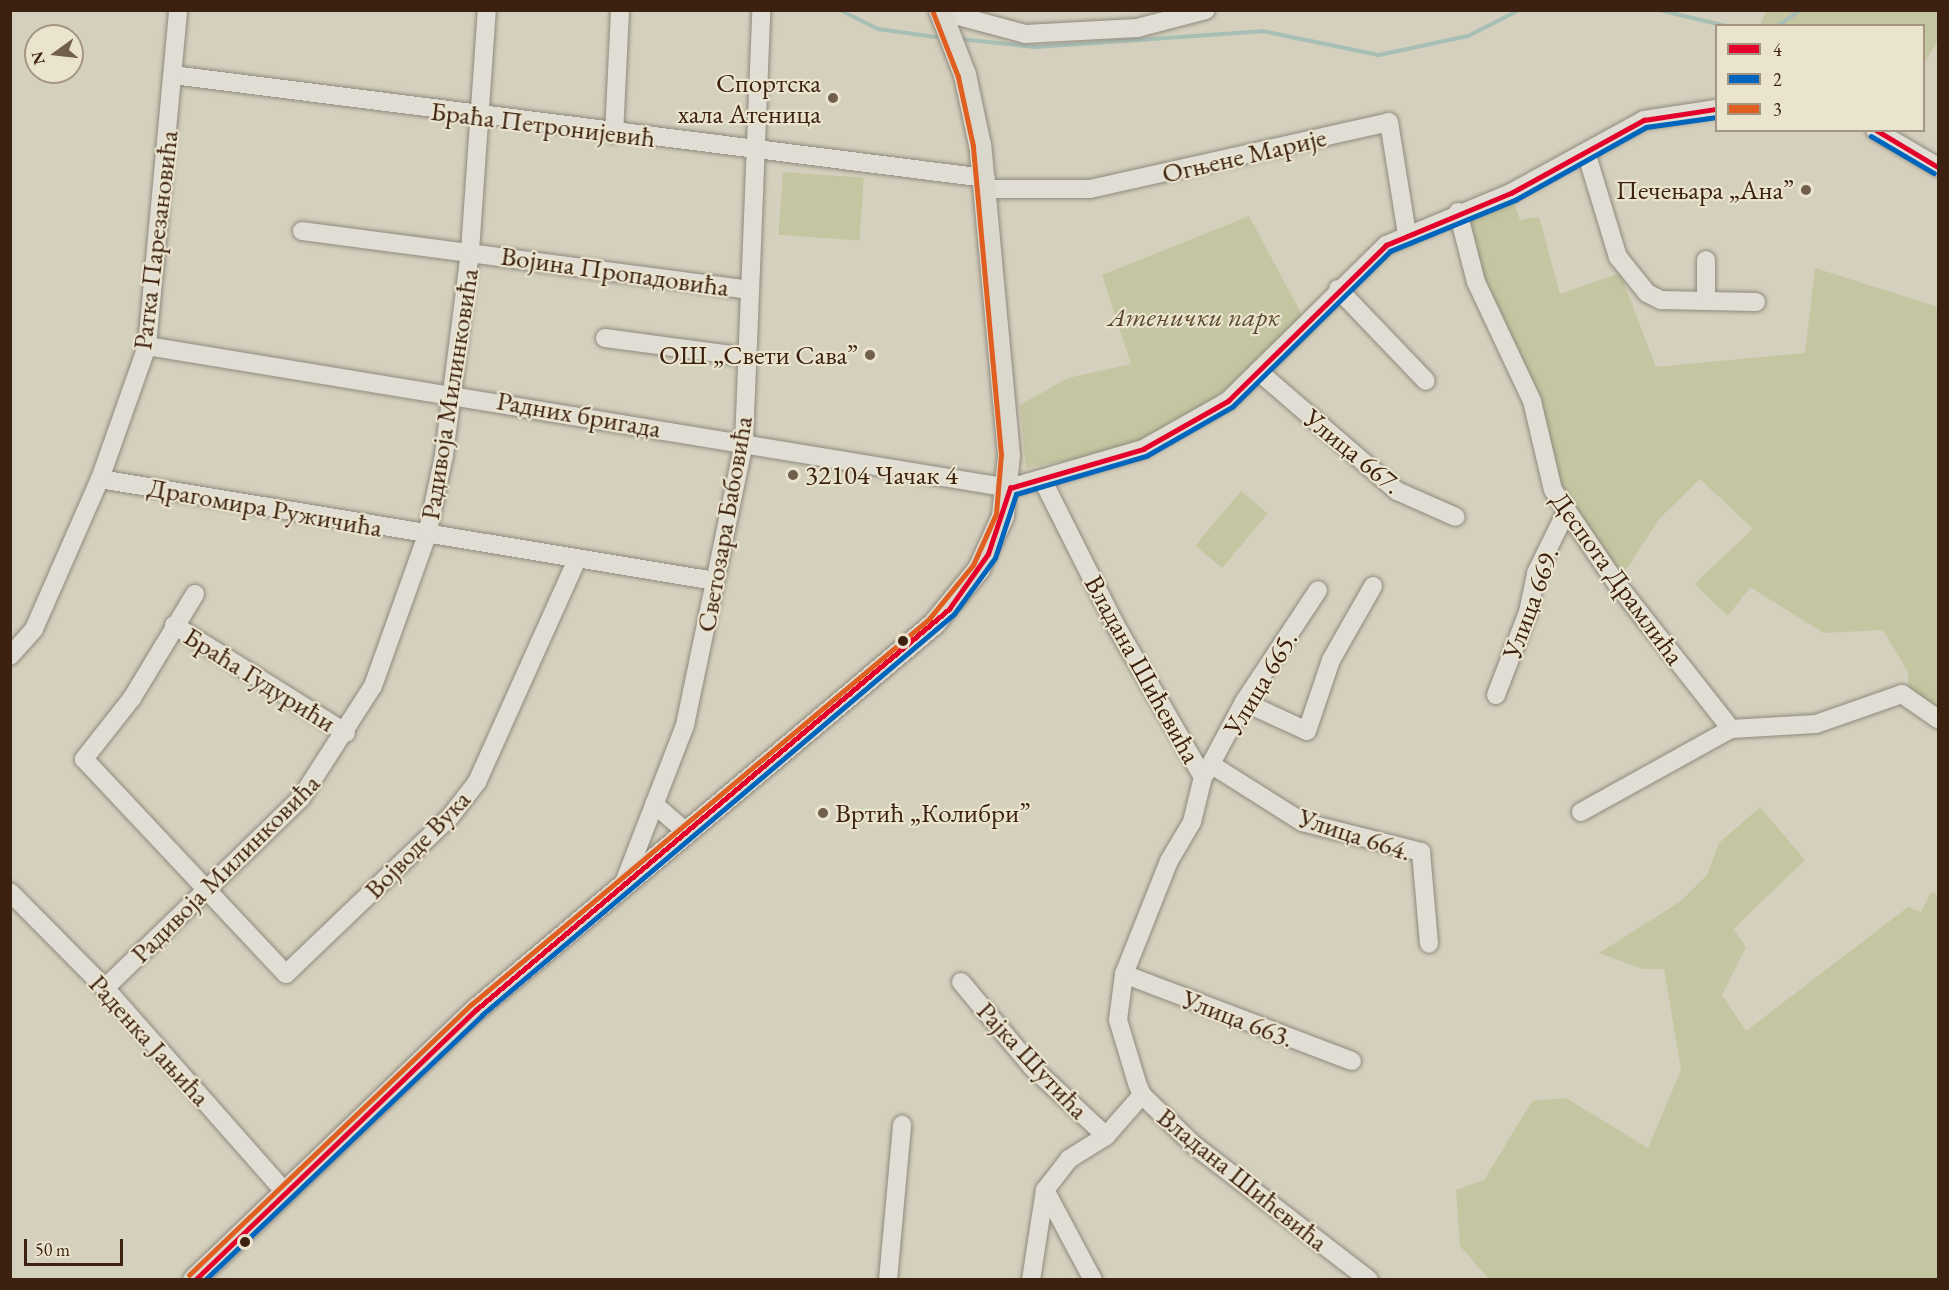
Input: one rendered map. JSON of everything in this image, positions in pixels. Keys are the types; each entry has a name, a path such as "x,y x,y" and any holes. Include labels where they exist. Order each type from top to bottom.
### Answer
{"main road":[{"path":"194,1280 477,1009 684,830 949,609 988,554 1010,488 985,183 957,54 941,14"}],"street":[{"name":"Ратка Парезановића","path":"10,656 34,629 100,479 147,346 178,10"},
{"name":"Радивоја Милинковића","path":"105,988 202,891 301,798 346,733 373,686 427,535 454,393 470,251 487,10"},
{"path":"614,134 620,10"},
{"name":"Светозара Бабовића","path":"625,880 685,726 744,442 761,10"},
{"path":"941,14 968,14 1025,34 1137,28 1206,10"},
{"name":"Браћа Петронијевић","path":"173,75 614,134 756,150 985,183"},
{"path":"1010,488 1143,449 1227,401 1364,262 1407,234 1511,193 1656,116 1715,109"},
{"name":"Огњене Марије","path":"985,183 1090,189 1389,122 1407,234"},
{"path":"1878,132 1938,167"},
{"path":"1586,152 1622,265 1654,297 1756,302"},
{"name":"Деспота Драмлића","path":"1458,212 1476,282 1532,401 1543,464 1566,512 1731,729"},
{"name":"Војина Пропадовића","path":"302,231 470,251 749,290"},
{"path":"1706,260 1706,301"},
{"path":"1338,289 1426,381"},
{"path":"605,338 747,357"},
{"name":"Радних бригада","path":"147,346 454,393 1010,488"},
{"name":"Улица 667.","path":"1258,371 1397,491 1456,517"},
{"name":"Драгомира Ружичића","path":"100,479 577,560 715,581"},
{"name":"Владана Шићевића","path":"1042,479 1116,627 1207,771 1192,822 1169,861 1124,974 1118,1020 1142,1095 1194,1145 1369,1280"},
{"name":"Улица 669.","path":"1496,695 1528,612 1536,573 1566,512"},
{"name":"Војводе Вука","path":"202,891 286,974 450,817 477,782 577,560"},
{"path":"1244,702 1307,731 1331,660 1373,586"},
{"name":"Улица 665.","path":"1207,771 1244,702 1318,590"},
{"path":"195,594 174,625 132,698 84,759 202,891"},
{"name":"Браћа Гудурићи","path":"174,625 346,733"},
{"path":"1581,812 1731,729 1816,724 1902,694 1938,718"},
{"name":"Улица 664.","path":"1207,771 1302,822 1421,852 1429,944"},
{"path":"654,804 684,830"},
{"name":"Раденка Јањића","path":"10,891 105,988 286,1193"},
{"name":"Улица 663.","path":"1124,974 1352,1062"},
{"name":"Рајка Шутића","path":"961,982 1032,1067 1106,1136"},
{"path":"1032,1280 1045,1190 1069,1159 1106,1136 1142,1095"},
{"path":"888,1280 902,1125"},
{"path":"1045,1190 1093,1280"}],"green space":[{"path":"1766,11 1938,11 1938,40 1925,62 1925,24 1760,24"},
{"path":"783,172 864,178 859,240 779,235"},
{"path":"1511,193 1520,220 1539,217 1560,294 1620,273 1656,367 1805,353 1815,268 1938,307 1938,719 1909,695 1908,672 1883,630 1824,633 1750,587 1728,616 1694,584 1753,529 1700,479 1660,518 1617,584 1566,512 1532,401 1458,212"},
{"name":"Атенички парк","path":"1249,216 1302,315 1228,387 1186,419 1127,450 1026,468 1020,405 1068,378 1131,364 1102,275"},
{"path":"1241,491 1268,513 1222,568 1195,545"},
{"path":"1760,807 1805,860 1733,929 1746,947 1722,995 1746,1031 1908,907 1921,912 1931,892 1938,895 1938,1279 1489,1279 1460,1246 1456,1190 1484,1180 1532,1101 1566,1098 1648,1148 1681,1070 1664,969 1643,969 1599,953 1681,901 1707,875 1719,843"}],"waterway":[{"path":"840,10 878,29 942,38"},
{"path":"959,39 1036,47 1262,31 1379,55 1468,36 1519,10"},
{"path":"1659,10 1718,24"},
{"path":"1780,24 1801,10"}],"transit line":[{"name":"3","path":"189,1275 472,1004 929,619 973,565 996,514 1001,455 973,146 958,77 933,13"},
{"name":"4","path":"195,1280 477,1009 949,609 988,554 1010,488 1143,449 1228,401 1386,245 1511,193 1644,120 1715,109"},
{"name":"2","path":"205,1280 482,1015 954,614 995,558 1016,494 1146,456 1232,407 1390,251 1515,200 1646,127 1715,117"},
{"name":"4","path":"1879,132 1938,167"},
{"name":"2","path":"1871,136 1934,173"}],"place":[{"name":"Спортска хала Атеница","path":"833,98"},
{"name":"Печењара „Ана”","path":"1806,190"},
{"name":"ОШ „Свети Сава”","path":"870,355"},
{"name":"32104 Чачак 4","path":"793,475"},
{"name":"Вртић „Колибри”","path":"823,813"}]}
